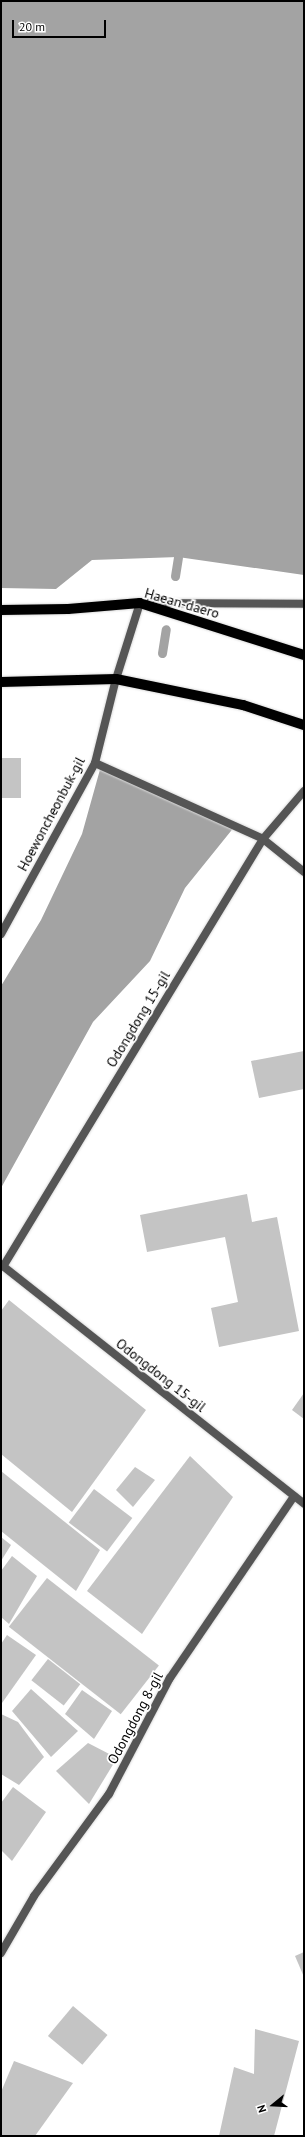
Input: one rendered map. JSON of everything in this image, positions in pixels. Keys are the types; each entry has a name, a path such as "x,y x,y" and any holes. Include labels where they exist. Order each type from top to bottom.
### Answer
{"main road":[{"name":"Haean-daero","path":"1,610 68,609 140,603 304,655"},
{"path":"1,682 116,679 243,705 304,725"}],"street":[{"path":"140,603 304,604"},
{"name":"Hoewoncheonbuk-gil","path":"1,934 95,763 116,679 140,603"},
{"path":"95,763 263,839 304,872"},
{"name":"Odongdong 15-gil","path":"304,791 263,839 2,1268 304,1504"},
{"name":"Odongdong 8-gil","path":"1,1953 34,1896 109,1794 170,1678 294,1496"}],"shaded area":[{"path":"1,1 304,1 304,575 178,557 92,560 56,589 1,588"},
{"path":"101,766 235,826 185,888 150,961 93,1022 1,1188 1,986 41,920 82,834"}],"building":[{"path":"1,758 21,758 21,798 1,798"},
{"path":"304,1051 304,1089 259,1098 251,1061"},
{"path":"247,1194 252,1222 277,1217 299,1331 219,1347 211,1308 238,1302 225,1237 147,1252 140,1215"},
{"path":"9,1300 146,1410 72,1512 1,1454 1,1311"},
{"path":"304,1393 304,1419 292,1410"},
{"path":"190,1456 233,1497 142,1634 87,1591"},
{"path":"135,1467 155,1480 133,1507 116,1490"},
{"path":"1,1471 100,1550 76,1591 1,1531"},
{"path":"94,1489 132,1518 107,1551 69,1523"},
{"path":"1,1537 11,1545 1,1561"},
{"path":"12,1556 37,1576 9,1624 1,1617 1,1571"},
{"path":"47,1578 159,1665 121,1714 9,1627"},
{"path":"7,1635 36,1655 2,1703 1,1644"},
{"path":"48,1659 80,1684 64,1706 31,1680"},
{"path":"31,1689 78,1731 51,1757 12,1711"},
{"path":"82,1690 112,1711 94,1739 65,1714"},
{"path":"1,1714 18,1722 44,1757 19,1785 1,1774"},
{"path":"88,1743 117,1758 89,1804 56,1771"},
{"path":"13,1787 46,1812 12,1861 1,1850 1,1803"},
{"path":"304,1952 304,1977 295,1956"},
{"path":"73,2006 107,2035 82,2065 48,2036"},
{"path":"255,2029 299,2041 274,2136 219,2136 234,2067 254,2074"},
{"path":"14,2061 73,2083 35,2136 1,2136 1,2092"}],"waterway":[{"path":"175,576 178,557"},
{"path":"162,653 166,629"}]}
